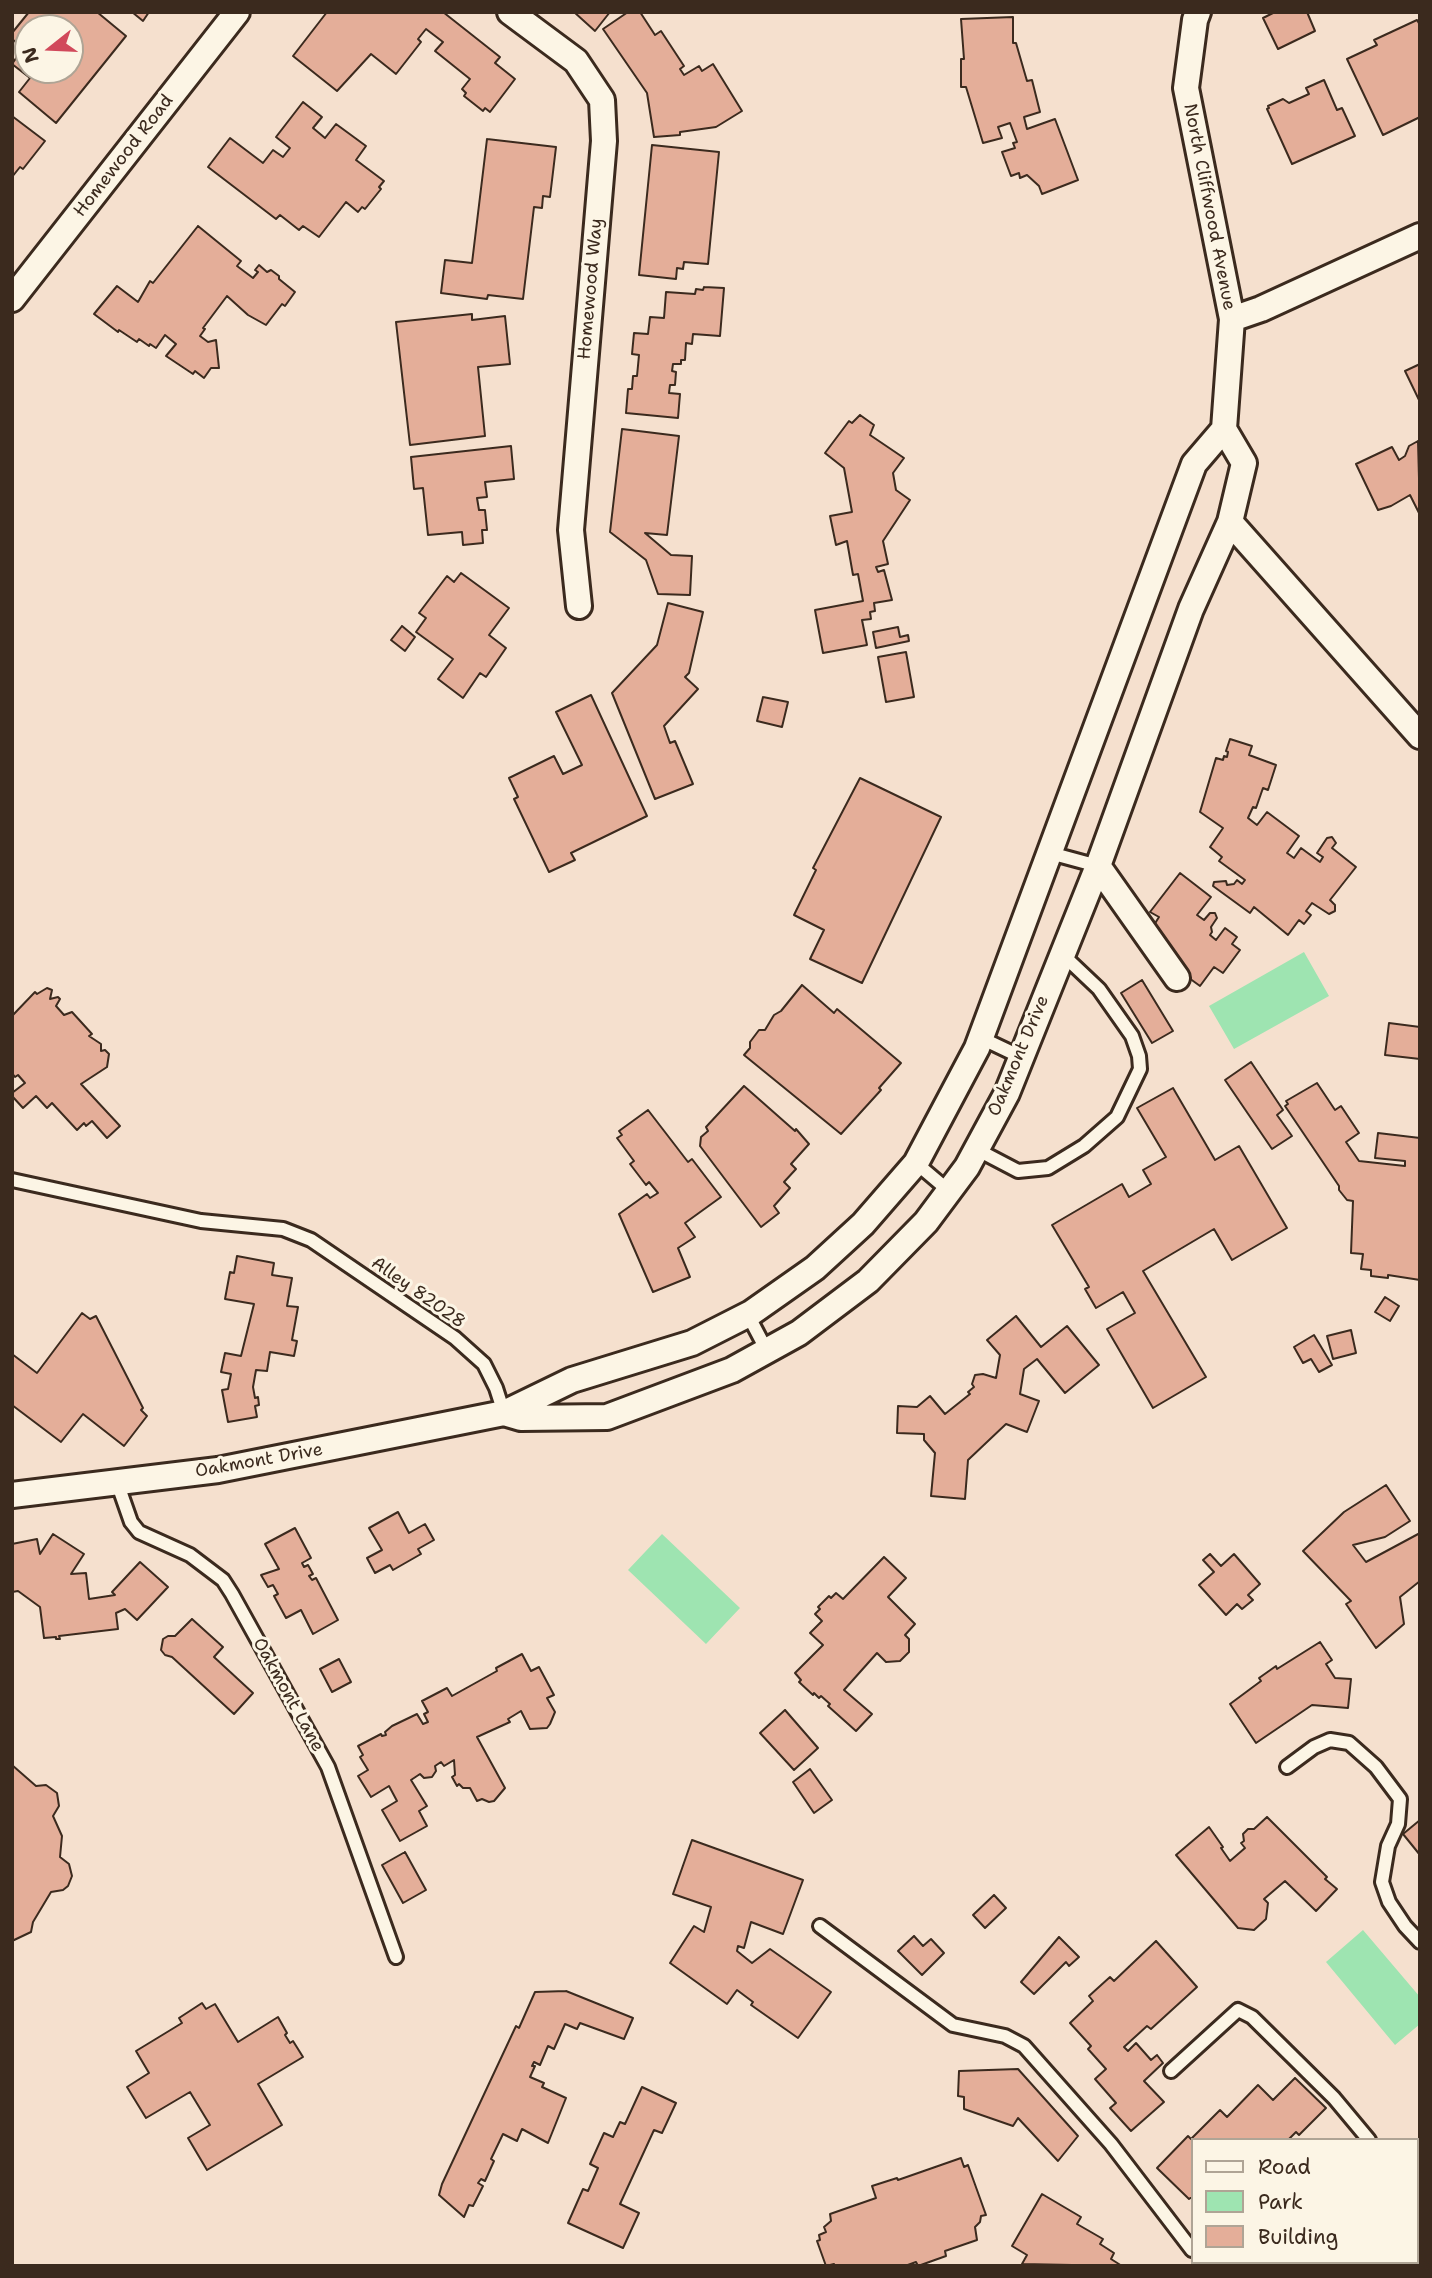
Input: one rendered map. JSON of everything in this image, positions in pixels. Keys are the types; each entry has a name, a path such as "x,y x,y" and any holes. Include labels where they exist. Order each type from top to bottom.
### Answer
{"street":[{"name":"Homewood Road","path":"12,299 237,12"},
{"name":"Homewood Way","path":"510,12 576,61 602,100 604,141 570,530 579,606"},
{"name":"North Cliffwood Avenue","path":"1198,12 1186,88 1231,319"},
{"path":"1224,429 1231,319 1261,309 1420,236"},
{"name":"Oakmont Drive","path":"12,1495 218,1470 504,1413 572,1380 692,1343 748,1315 815,1268 863,1224 916,1163 981,1038 1194,464 1224,429 1244,463 1230,522 1191,609 1098,866 1007,1093 949,1191 926,1222 868,1281 799,1333 732,1370 607,1417 520,1418 504,1413"},
{"path":"1230,522 1420,736"},
{"path":"1098,866 1177,978"}],"lane":[{"path":"1050,853 1098,866"},
{"path":"976,1149 1018,1171 1048,1168 1084,1146 1117,1117 1140,1069 1132,1035 1099,989 1062,954"},
{"path":"981,1038 1021,1057"},
{"path":"916,1163 949,1191"},
{"name":"Alley 82028","path":"12,1180 201,1220 283,1229 311,1240 455,1338 484,1364 504,1413"},
{"path":"748,1315 767,1351"},
{"name":"Oakmont Lane","path":"117,1482 131,1522 139,1532 190,1555 210,1569 232,1594 328,1767 396,1957"},
{"path":"1287,1767 1314,1747 1330,1741 1349,1743 1384,1778 1400,1799 1398,1824 1388,1846 1382,1882 1389,1902 1420,1942"},
{"path":"820,1926 953,2025 1005,2036 1024,2046 1111,2144 1190,2247"},
{"path":"1171,2071 1238,2010 1252,2017 1334,2098 1367,2138"}],"green space":[{"path":"1304,952 1329,996 1234,1049 1209,1006"},
{"path":"662,1534 740,1608 706,1644 628,1570"},
{"path":"1363,1930 1420,1997 1420,2024 1395,2045 1326,1962"}],"building":[{"path":"29,12 97,12 126,36 56,123 19,92 25,84 84,84 84,14 27,14"},
{"path":"132,12 149,12 143,21"},
{"path":"327,12 443,12 500,57 495,63 515,79 490,112 485,108 483,111 464,96 466,93 462,89 470,79 435,51 443,42 426,29 418,39 421,42 396,74 371,54 337,91 293,56"},
{"path":"574,12 610,12 595,31"},
{"path":"628,12 640,12 655,35 661,31 684,66 680,69 684,75 699,66 702,71 713,64 742,111 716,127 680,132 680,135 654,137 647,93 603,29"},
{"path":"1275,12 1307,12 1315,31 1278,49 1263,18"},
{"path":"1013,17 1013,43 1016,43 1027,81 1032,80 1040,112 1024,117 1027,129 1055,119 1078,180 1042,194 1039,186 1027,175 1020,178 1019,173 1011,176 1002,152 1015,148 1013,143 1017,142 1010,123 998,127 1002,138 983,143 966,87 961,87 961,59 964,59 961,19"},
{"path":"1417,20 1420,25 1420,117 1383,135 1347,59 1377,45 1374,40"},
{"path":"1324,80 1337,110 1342,108 1355,136 1292,164 1268,106 1283,99 1289,103 1309,94 1306,88"},
{"path":"303,102 322,117 313,128 325,138 336,124 366,146 356,160 384,181 365,209 362,207 358,212 346,202 319,237 303,226 299,230 280,215 276,219 208,167 230,138 263,163 273,150 283,157 290,148 276,137"},
{"path":"12,116 45,141 23,169 20,167 12,177"},
{"path":"487,139 556,147 550,197 543,196 542,208 534,207 523,299 488,295 487,299 441,293 445,260 472,263"},
{"path":"652,145 719,152 708,264 684,262 683,269 677,268 676,279 639,275"},
{"path":"198,226 241,261 237,266 253,278 259,265 267,272 271,270 279,276 279,279 295,292 266,325 248,315 227,296 200,336 208,342 216,340 219,368 211,368 204,378 166,356 176,344 165,335 156,348 150,344 149,346 139,339 137,342 119,330 118,332 94,314 117,286 138,302 150,281 153,283"},
{"path":"704,287 724,288 720,336 693,334 692,344 686,343 685,360 681,360 681,364 673,364 672,371 676,372 675,385 670,385 669,393 680,394 678,418 626,413 628,389 632,389 633,376 637,376 639,355 632,354 634,333 648,334 650,317 664,318 666,292 695,294 696,289 703,290"},
{"path":"472,314 472,320 505,316 510,364 478,367 485,436 410,445 396,322"},
{"path":"1420,364 1420,402 1405,371"},
{"path":"860,415 874,425 870,435 904,458 893,473 896,490 910,500 883,541 888,564 876,567 878,572 884,570 892,600 874,603 875,611 870,612 871,619 862,620 867,645 823,653 815,610 863,601 858,574 853,575 847,541 836,545 830,516 852,512 844,468 825,453 849,421 852,423"},
{"path":"622,429 679,436 667,535 645,533 671,555 692,556 690,595 658,594 646,560 610,532"},
{"path":"1418,441 1420,515 1410,495 1378,510 1356,464 1392,447 1399,460 1405,456 1409,446"},
{"path":"511,446 514,479 485,482 487,497 477,498 479,510 485,510 487,530 482,530 483,543 463,545 462,532 428,535 423,488 414,489 411,457"},
{"path":"461,573 509,608 489,635 506,648 486,677 480,673 463,698 438,679 453,659 416,632 426,618 419,613 447,576 454,582"},
{"path":"668,603 703,612 689,673 685,677 698,689 664,726 670,743 675,741 693,784 655,799 612,693 657,645"},
{"path":"402,626 415,637 405,651 391,640"},
{"path":"898,627 900,637 908,635 909,641 876,648 873,632"},
{"path":"906,652 914,697 886,702 878,657"},
{"path":"591,695 647,816 571,853 575,860 549,872 514,799 518,797 509,778 554,756 563,774 582,765 556,712"},
{"path":"763,697 788,702 782,727 757,721"},
{"path":"1230,739 1252,746 1249,755 1276,765 1268,790 1263,788 1256,808 1253,807 1248,818 1257,825 1267,812 1299,836 1287,853 1294,858 1301,848 1320,862 1323,857 1317,853 1327,838 1332,837 1336,843 1332,848 1356,867 1330,900 1335,905 1335,911 1329,914 1312,903 1306,911 1311,915 1304,924 1299,920 1288,935 1254,907 1250,913 1213,886 1214,882 1226,881 1227,885 1234,884 1237,880 1242,884 1245,880 1219,861 1222,857 1210,847 1223,828 1200,812 1216,758 1223,760 1224,756 1227,757"},
{"path":"860,778 941,817 862,983 810,959 824,930 794,915 816,870 813,868"},
{"path":"1180,873 1211,897 1197,915 1204,920 1210,913 1215,913 1217,918 1211,927 1210,935 1216,940 1225,928 1237,937 1232,944 1240,950 1223,973 1214,967 1200,986 1189,978 1154,925 1159,917 1150,912"},
{"path":"1142,980 1173,1031 1152,1043 1121,993"},
{"path":"802,985 834,1013 837,1009 901,1063 879,1088 881,1090 841,1134 744,1055 759,1030 765,1030 774,1015 781,1011"},
{"path":"47,988 52,990 50,999 60,999 56,1006 64,1015 72,1012 92,1034 89,1036 101,1044 101,1051 105,1050 109,1054 107,1067 81,1084 120,1126 107,1138 92,1121 86,1126 84,1123 77,1130 52,1103 47,1108 36,1096 23,1108 12,1096 12,1093 25,1083 12,1073 12,1016 35,992 37,994"},
{"path":"1389,1023 1420,1027 1420,1059 1385,1055"},
{"path":"1251,1062 1283,1110 1277,1115 1292,1136 1272,1149 1225,1080"},
{"path":"1317,1083 1335,1110 1341,1106 1359,1133 1346,1142 1359,1161 1405,1166 1405,1161 1375,1158 1378,1133 1420,1138 1420,1280 1388,1275 1388,1278 1371,1276 1371,1270 1361,1269 1363,1254 1351,1253 1353,1201 1347,1200 1339,1190 1339,1186 1285,1106 1288,1104 1286,1101"},
{"path":"744,1086 795,1131 796,1129 809,1144 791,1164 796,1169 784,1182 790,1188 774,1206 779,1213 761,1227 700,1146 701,1137 708,1131 706,1127"},
{"path":"1173,1088 1215,1160 1239,1146 1287,1228 1232,1260 1214,1229 1143,1271 1206,1377 1153,1408 1107,1329 1135,1313 1123,1292 1096,1308 1085,1289 1089,1287 1052,1225 1122,1184 1129,1197 1151,1184 1143,1170 1166,1157 1137,1108"},
{"path":"648,1110 688,1162 692,1159 721,1197 685,1223 695,1237 678,1248 690,1277 653,1292 619,1214 647,1194 650,1198 658,1193 649,1182 646,1185 630,1164 634,1161 617,1138 622,1135 619,1131"},
{"path":"237,1256 274,1263 272,1275 292,1278 287,1306 298,1307 292,1340 297,1341 294,1356 270,1352 267,1371 256,1370 253,1387 255,1398 258,1397 259,1405 255,1406 257,1417 228,1422 222,1390 228,1389 231,1374 221,1372 225,1353 241,1356 254,1304 225,1299 230,1272 234,1273"},
{"path":"1385,1297 1399,1306 1390,1321 1375,1312"},
{"path":"82,1313 90,1319 96,1316 143,1408 141,1410 147,1416 124,1446 83,1414 61,1442 12,1405 12,1354 37,1373"},
{"path":"1016,1316 1041,1347 1067,1326 1099,1365 1065,1393 1037,1359 1024,1369 1020,1394 1039,1401 1027,1432 1006,1424 968,1460 965,1499 931,1496 935,1453 924,1440 924,1434 897,1433 898,1406 917,1407 930,1396 945,1414 970,1394 968,1392 974,1387 972,1384 975,1375 983,1374 996,1378 1000,1355 987,1340"},
{"path":"1351,1330 1356,1353 1333,1359 1327,1336"},
{"path":"1314,1335 1332,1365 1319,1372 1311,1359 1303,1363 1294,1347"},
{"path":"1386,1485 1410,1521 1385,1537 1353,1545 1366,1562 1420,1533 1420,1581 1400,1597 1404,1624 1376,1648 1346,1604 1351,1601 1303,1551 1344,1512"},
{"path":"398,1512 409,1533 425,1524 434,1540 418,1549 421,1554 393,1570 390,1565 375,1573 367,1558 382,1550 369,1528"},
{"path":"295,1528 311,1558 302,1563 304,1567 308,1565 313,1574 309,1576 312,1580 316,1578 338,1620 313,1634 301,1610 286,1618 274,1596 278,1594 273,1585 268,1587 261,1575 279,1569 265,1544"},
{"path":"53,1534 84,1554 71,1574 86,1573 89,1599 115,1595 112,1592 140,1562 168,1587 137,1620 125,1609 116,1613 118,1629 59,1636 60,1639 44,1638 40,1607 18,1591 12,1592 12,1544 37,1539 40,1554"},
{"path":"1210,1554 1221,1566 1234,1554 1260,1584 1248,1595 1253,1600 1242,1609 1237,1604 1226,1615 1199,1585 1214,1572 1203,1560"},
{"path":"884,1557 906,1578 888,1597 915,1624 905,1635 909,1639 909,1652 900,1661 886,1662 877,1653 844,1690 872,1714 856,1731 828,1706 830,1704 821,1696 819,1698 814,1693 813,1695 799,1682 801,1680 795,1673 823,1645 810,1633 822,1621 815,1614 820,1609 818,1607 836,1593 843,1599"},
{"path":"192,1619 223,1647 214,1657 253,1693 234,1714 161,1650 163,1639 175,1636"},
{"path":"1320,1642 1332,1660 1326,1664 1335,1678 1351,1679 1348,1708 1312,1705 1256,1743 1230,1704 1276,1666 1277,1669"},
{"path":"522,1654 531,1671 539,1667 554,1695 547,1698 555,1712 550,1724 547,1728 530,1729 521,1711 508,1719 510,1722 477,1737 505,1788 494,1801 477,1801 470,1788 463,1788 459,1784 457,1786 452,1777 455,1775 454,1760 444,1766 441,1762 435,1766 436,1771 432,1777 424,1778 420,1774 411,1780 427,1806 419,1811 427,1826 400,1841 382,1810 397,1801 389,1786 371,1797 358,1776 368,1770 360,1757 363,1755 358,1746 381,1734 386,1735 385,1732 392,1726 417,1714 423,1724 428,1722 424,1714 428,1712 422,1701 447,1688 452,1696"},
{"path":"339,1659 351,1682 332,1692 320,1669"},
{"path":"785,1710 818,1748 794,1770 760,1733"},
{"path":"12,1765 36,1786 46,1785 57,1793 59,1806 53,1816 62,1836 60,1857 69,1864 72,1876 63,1890 51,1892 33,1922 31,1932 12,1941"},
{"path":"810,1769 832,1800 814,1813 793,1782"},
{"path":"1267,1817 1337,1889 1316,1911 1285,1881 1264,1899 1268,1903 1266,1919 1254,1930 1238,1928 1176,1855 1209,1827 1230,1861 1245,1848 1241,1843 1244,1841 1243,1834 1248,1829 1254,1829"},
{"path":"1420,1820 1420,1855 1403,1834"},
{"path":"692,1840 803,1880 783,1934 751,1922 744,1948 738,1946 737,1951 752,1963 770,1949 831,1992 798,2038 751,2005 753,2002 737,1990 727,2004 670,1963 694,1926 704,1932 711,1907 673,1894"},
{"path":"405,1852 426,1890 403,1903 382,1865"},
{"path":"994,1895 1006,1908 985,1928 973,1915"},
{"path":"914,1936 923,1946 931,1939 944,1953 922,1975 898,1951"},
{"path":"1059,1937 1079,1957 1069,1966 1066,1962 1034,1994 1021,1982"},
{"path":"1156,1941 1197,1987 1151,2029 1147,2026 1124,2047 1128,2051 1136,2043 1151,2060 1157,2055 1163,2063 1144,2081 1164,2102 1131,2131 1110,2108 1116,2103 1095,2079 1106,2069 1088,2049 1091,2046 1070,2023 1093,2001 1089,1996 1110,1977 1114,1981"},
{"path":"566,1991 633,2018 624,2039 580,2023 577,2029 565,2024 554,2049 548,2046 540,2065 534,2062 530,2077 544,2083 542,2087 566,2098 548,2143 522,2129 517,2141 503,2134 491,2159 494,2161 485,2181 481,2179 478,2183 483,2186 464,2217 439,2195 442,2184 516,2026 519,2028 535,1992"},
{"path":"202,2003 206,2009 215,2004 238,2042 278,2017 290,2043 293,2041 303,2057 258,2084 282,2125 207,2170 188,2138 210,2125 190,2092 146,2118 127,2087 149,2073 136,2051 182,2023 179,2018"},
{"path":"1018,2069 1078,2136 1058,2161 1018,2118 1013,2126 964,2109 964,2097 958,2096 959,2071"},
{"path":"1295,2078 1326,2108 1299,2135 1296,2132 1290,2138 1192,2138 1220,2110 1227,2117 1258,2085 1273,2100"},
{"path":"642,2087 676,2103 662,2133 654,2130 620,2204 639,2213 623,2248 568,2223 583,2189 588,2191 598,2168 590,2164 604,2133 613,2137 620,2122 625,2124"},
{"path":"1188,2136 1190,2138 1189,2199 1157,2168"},
{"path":"961,2158 964,2167 968,2165 986,2215 981,2216 975,2227 977,2240 945,2251 946,2256 918,2266 916,2262 905,2266 826,2266 817,2241 820,2240 819,2235 826,2232 824,2227 831,2221 830,2214 876,2198 872,2186"},
{"path":"1042,2194 1081,2217 1077,2224 1103,2239 1100,2244 1114,2253 1111,2259 1122,2266 1022,2264 1027,2255 1012,2246"}]}
